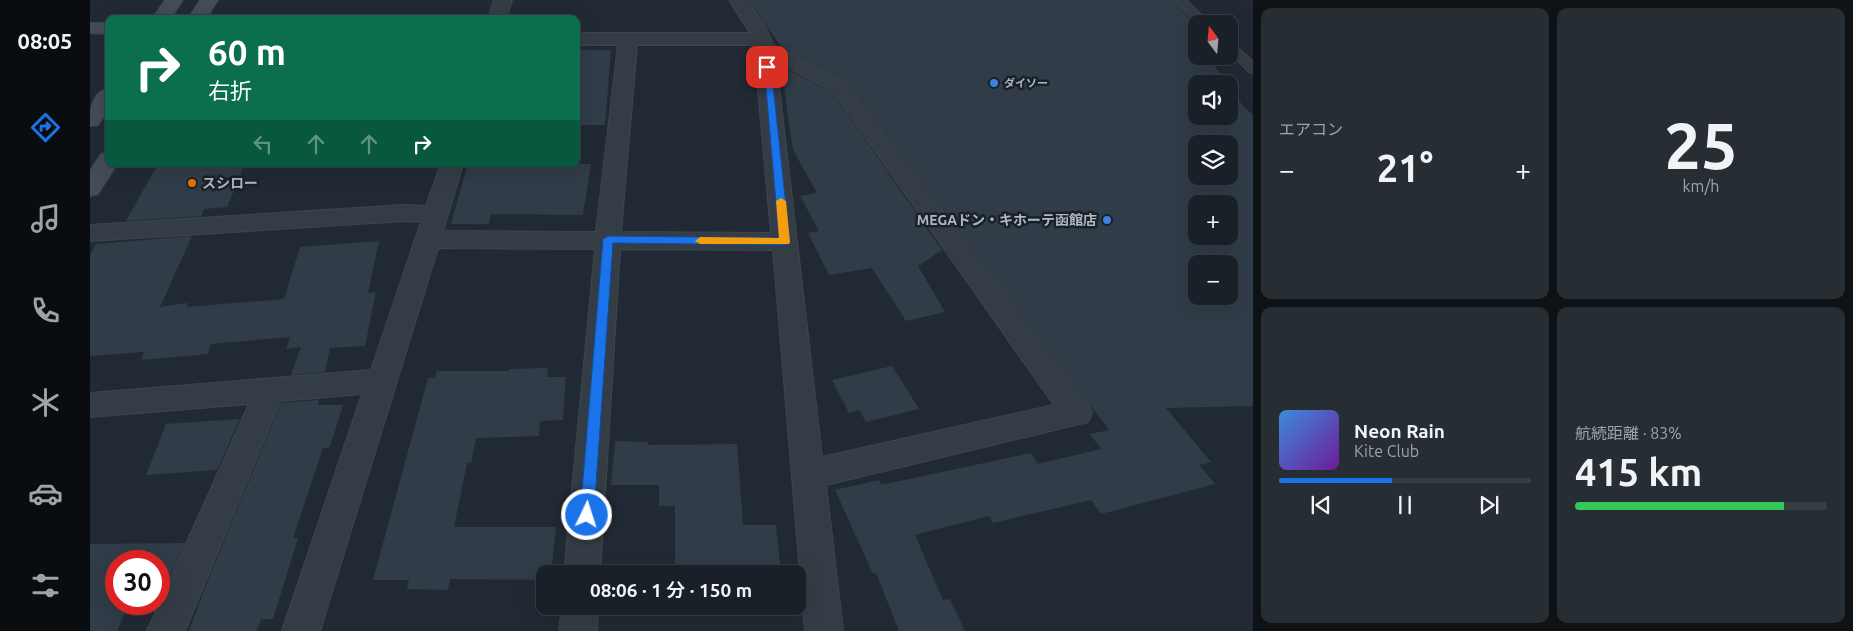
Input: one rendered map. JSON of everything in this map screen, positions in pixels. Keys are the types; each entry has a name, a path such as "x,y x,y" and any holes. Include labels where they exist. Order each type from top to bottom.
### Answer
{"main road":[{"path":"164,15 174,0"},
{"path":"200,15 209,0"},
{"path":"90,28 105,29"},
{"path":"90,120 105,99"},
{"path":"90,189 105,165"}],"street":[{"path":"497,15 503,0"},
{"path":"738,0 756,26 763,43 824,631"},
{"path":"583,565 608,239 628,38"},
{"path":"580,39 628,38 763,43 840,87 1077,413 808,475"},
{"path":"301,631 451,167"},
{"path":"90,233 404,214 433,227 608,239 785,242"},
{"path":"90,405 381,381"},
{"path":"166,631 270,390"},
{"path":"578,631 579,615"}],"lane":[{"path":"1180,0 1196,15"},
{"path":"1238,54 1251,65"}],"building":[{"name":"MEGAドン・キホーテ函館店","path":"749,0 1172,0 1188,17 1188,65 1213,65 1222,75 1188,75 1188,125 1238,125 1238,100 1253,116 1253,406 1166,408 1211,462 1199,465 1215,484 1101,514 1091,500 993,523 989,516 915,535 943,600 950,599 965,631 899,631 876,573 873,574 835,490 879,480 881,485 1031,453 1038,464 1101,449 1090,434 1109,430 848,82 782,48"},
{"path":"580,50 611,50 605,125 580,125"},
{"path":"781,66 832,92 942,250 918,266 945,312 906,321 872,268 829,275 808,233 819,231 800,196 817,193 793,150"},
{"path":"580,164 591,164 583,215 491,214 489,224 451,224 467,167 580,167"},
{"path":"156,167 244,167 227,207 204,209 201,216 126,221"},
{"path":"192,236 160,307 188,303 187,307 284,299 300,247 379,241 368,293 376,292 365,346 330,348 325,372 291,375 301,347 286,349 290,337 211,344 208,354 141,360 144,352 90,356 90,255 96,244"},
{"path":"892,366 919,409 866,422 859,410 849,413 832,380"},
{"path":"548,368 547,377 566,377 563,420 540,421 539,436 476,438 471,463 467,463 454,527 556,527 552,565 536,565 536,580 450,579 448,590 407,589 409,580 373,580 428,378 435,378 437,371 509,371 509,369"},
{"path":"319,400 318,405 343,405 330,447 323,448 293,538 298,538 273,619 261,619 257,631 189,631 281,403"},
{"path":"240,419 217,470 146,475 166,424"},
{"path":"615,441 648,442 648,445 737,444 743,525 776,525 780,565 675,565 675,506 659,506 659,485 611,485"},
{"path":"185,543 170,575 170,550 105,550 105,615 124,615 117,631 90,631 90,544"}],"slow traffic":[{"path":"700,241 785,242 781,201"}],"place":[{"name":"ダイソー","path":"994,83"},
{"name":"スシロー","path":"192,183"},
{"name":"MEGAドン・キホーテ函館店","path":"1107,220"}],"route":[{"path":"587,515 608,239 785,242 767,67"}]}
